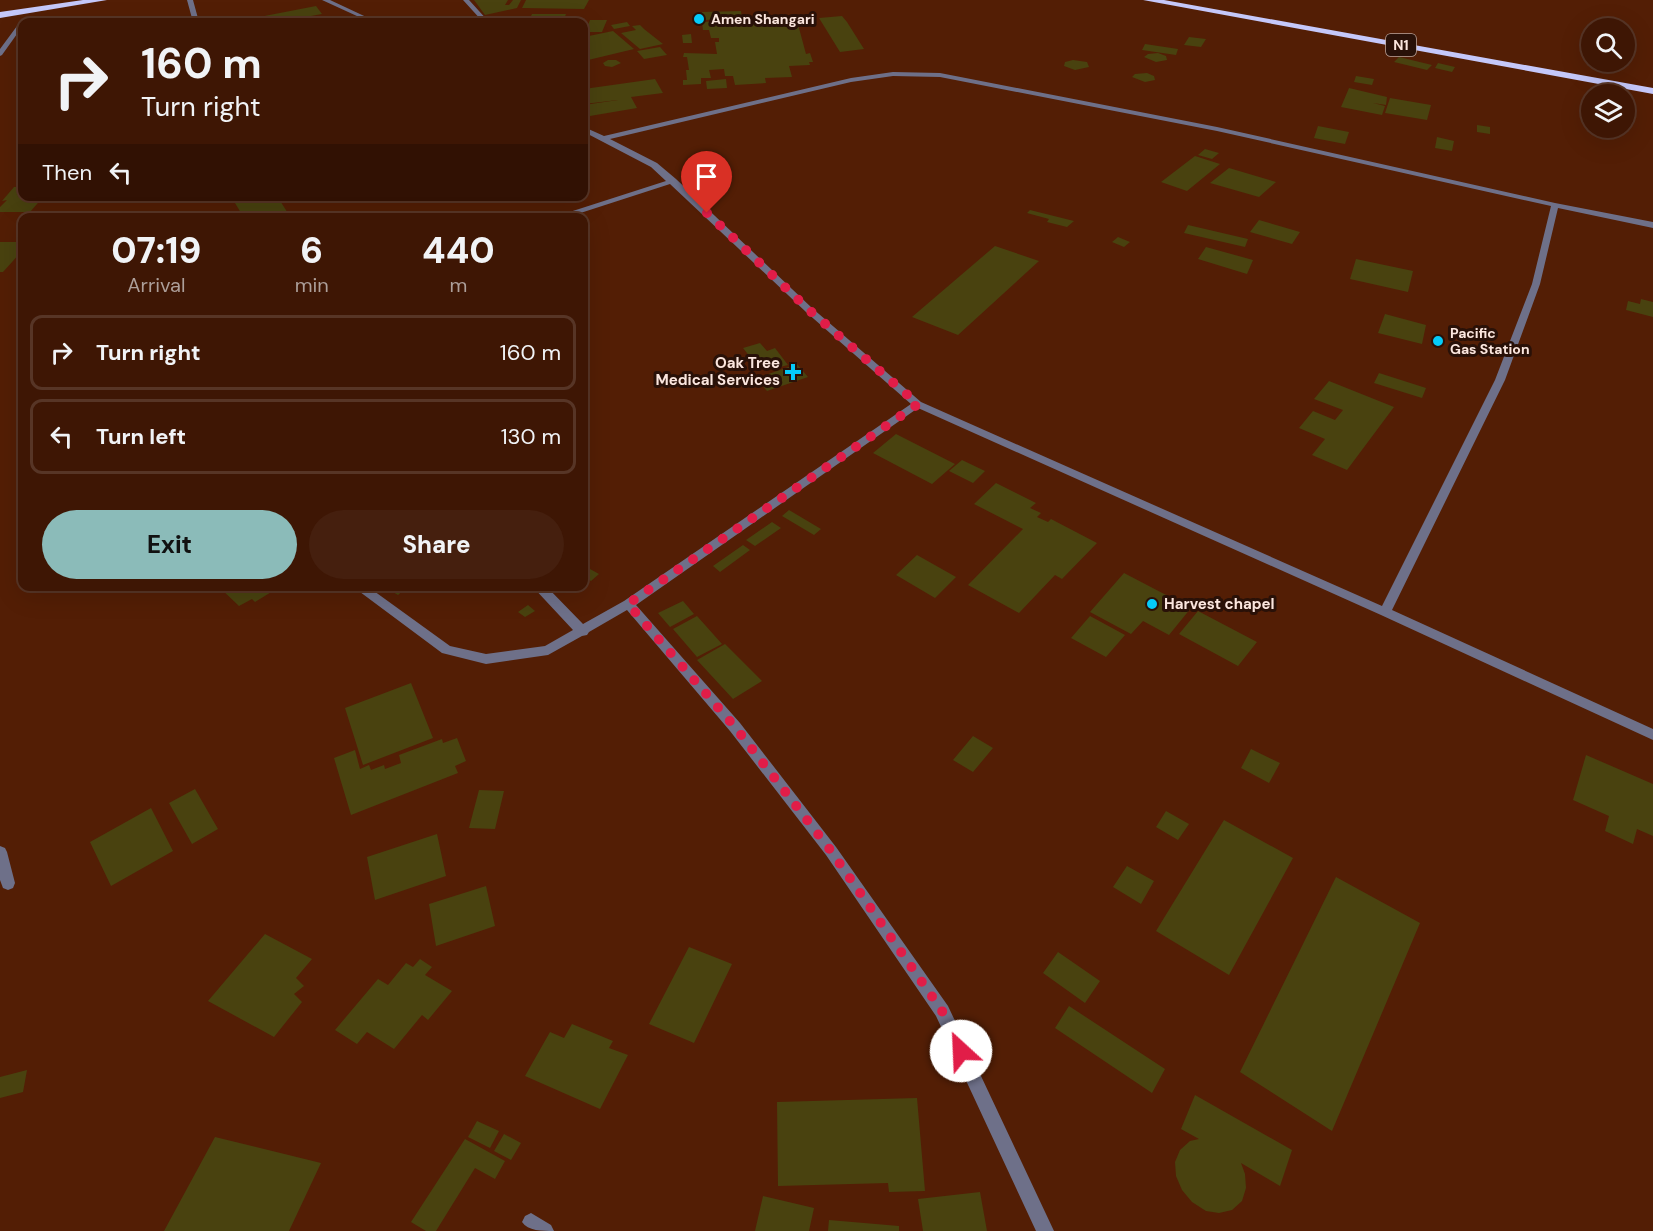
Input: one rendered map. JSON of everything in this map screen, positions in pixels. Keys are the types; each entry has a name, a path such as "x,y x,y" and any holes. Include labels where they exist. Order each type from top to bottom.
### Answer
{"highway":[{"path":"0,15 102,0"},
{"name":"N1","path":"1148,0 1653,91"}],"street":[{"path":"190,0 195,18"},
{"path":"325,0 365,18"},
{"path":"466,0 482,18"},
{"path":"26,18 31,11"},
{"path":"0,54 18,30"},
{"path":"605,138 851,80 893,74 940,75 1217,129 1653,225"},
{"path":"588,131 654,165 809,310 918,404 1385,612 1653,735"},
{"path":"571,213 673,181"},
{"path":"1385,612 1504,371 1536,284 1555,205"},
{"path":"365,591 446,650 486,659 548,650 584,632 628,604 918,404"},
{"path":"543,591 584,632"},
{"path":"628,604 742,735 831,851 942,1011 1045,1231"},
{"path":"0,852 8,883"}],"building":[{"path":"474,0 508,0 505,5 509,5 513,0 521,0 517,8 485,15"},
{"path":"526,0 589,0 584,9 522,8"},
{"path":"316,6 322,14 300,18 254,18"},
{"path":"741,11 742,19 702,20 702,12"},
{"path":"532,14 566,14 564,18 530,18"},
{"path":"842,16 864,49 840,52 819,18"},
{"path":"796,17 806,54 810,53 813,62 809,62 810,65 789,66 792,77 765,78 766,83 735,85 733,76 725,76 724,69 709,70 711,78 701,78 701,84 683,85 683,80 687,80 686,70 689,70 687,57 683,57 684,53 717,54 715,42 719,42 719,38 711,38 709,30 703,30 702,22"},
{"path":"590,20 607,20 602,32 588,32"},
{"path":"627,22 630,26 614,29 611,25"},
{"path":"640,25 663,44 640,49 621,33 636,30 632,26"},
{"path":"613,31 634,49 588,60 588,36"},
{"path":"691,34 692,43 683,43 682,35"},
{"path":"1189,37 1206,39 1201,47 1184,45"},
{"path":"1145,44 1178,49 1176,55 1142,50"},
{"path":"660,47 667,55 644,59 637,51"},
{"path":"1158,53 1166,56 1167,60 1156,62 1144,57 1148,54"},
{"path":"1399,57 1432,65 1427,70 1394,62"},
{"path":"608,60 621,63 612,67 605,66 603,63"},
{"path":"1073,60 1087,62 1089,67 1075,70 1064,66 1065,62"},
{"path":"1438,63 1455,67 1452,72 1435,68"},
{"path":"1147,73 1154,76 1155,80 1145,82 1132,77 1135,74"},
{"path":"1356,76 1374,79 1372,85 1354,82"},
{"path":"655,79 663,93 631,97 637,108 588,116 588,104 618,100 588,104 588,88"},
{"path":"726,79 727,88 707,89 706,81"},
{"path":"1349,88 1387,97 1386,105 1373,103 1385,106 1382,115 1341,107"},
{"path":"1390,98 1431,105 1427,120 1385,113"},
{"path":"1477,125 1490,127 1490,134 1477,132"},
{"path":"1318,126 1349,132 1345,144 1314,138"},
{"path":"1437,137 1454,141 1452,151 1435,148"},
{"path":"1205,149 1219,153 1212,159 1198,155"},
{"path":"1195,156 1220,164 1187,191 1161,182"},
{"path":"1229,168 1276,182 1259,197 1210,183"},
{"path":"14,187 18,187 18,201 40,201 30,212 0,212 0,207 7,200 2,201"},
{"path":"280,201 288,213 241,213 235,203"},
{"path":"1030,210 1074,221 1067,227 1047,222 1049,219 1027,213"},
{"path":"1259,220 1300,232 1292,244 1250,232"},
{"path":"1188,225 1248,239 1245,247 1184,233"},
{"path":"1118,237 1130,242 1124,247 1112,242"},
{"path":"0,242 18,242 18,255 3,272 0,272"},
{"path":"995,246 1039,261 958,335 912,317"},
{"path":"1206,247 1253,260 1247,274 1198,259"},
{"path":"1356,259 1413,271 1408,292 1350,279"},
{"path":"1641,299 1653,302 1653,317 1626,310 1628,301 1640,304"},
{"path":"1385,314 1426,325 1422,344 1378,333"},
{"path":"760,343 767,351 775,348 788,365 772,369 767,364 758,367 743,348"},
{"path":"797,364 808,377 767,391 760,383 751,386 746,382"},
{"path":"1379,373 1426,388 1422,398 1374,383"},
{"path":"1329,381 1394,407 1347,470 1312,455 1325,439 1299,428 1313,411 1335,420 1343,410 1314,399"},
{"path":"896,434 955,464 932,484 873,453"},
{"path":"962,460 985,471 973,483 949,471"},
{"path":"996,483 1036,503 1030,508 1041,513 1037,517 1048,522 1051,519 1097,543 1062,579 1055,575 1019,613 968,585 1023,529 974,504"},
{"path":"789,510 821,529 814,535 782,516"},
{"path":"772,522 781,528 755,546 746,540"},
{"path":"743,545 750,550 720,572 713,566"},
{"path":"917,555 956,577 935,598 896,575"},
{"path":"590,569 599,574 591,581 588,579"},
{"path":"1124,573 1191,608 1169,635 1143,621 1131,634 1090,612"},
{"path":"223,591 273,591 255,602 252,599 239,606"},
{"path":"683,601 694,614 670,627 658,613"},
{"path":"528,605 535,611 525,617 518,612"},
{"path":"1198,611 1257,642 1238,666 1179,634"},
{"path":"697,616 722,644 697,657 673,629"},
{"path":"1090,616 1125,635 1106,657 1071,638"},
{"path":"725,644 762,681 733,699 697,660"},
{"path":"411,683 433,738 363,765 345,708"},
{"path":"973,736 993,748 973,772 953,760"},
{"path":"457,738 466,761 455,766 458,773 351,815 334,758 355,750 360,769 369,765 371,770 384,765 385,769 401,763 399,755 442,739 443,743"},
{"path":"1251,749 1280,763 1269,783 1241,768"},
{"path":"1586,755 1653,784 1653,836 1637,829 1633,844 1605,831 1609,816 1573,800"},
{"path":"195,789 218,829 192,844 169,803"},
{"path":"479,790 504,791 495,829 469,828"},
{"path":"151,808 173,851 111,886 90,842"},
{"path":"1166,811 1189,824 1178,840 1156,827"},
{"path":"1224,820 1293,858 1229,975 1156,931"},
{"path":"437,834 446,876 375,900 367,857"},
{"path":"1127,866 1154,881 1141,904 1113,887"},
{"path":"1336,877 1420,923 1332,1131 1240,1072"},
{"path":"486,886 495,926 436,946 429,904"},
{"path":"265,934 312,959 296,978 304,986 294,994 302,1002 274,1037 208,1001"},
{"path":"689,947 732,964 694,1043 649,1024"},
{"path":"1058,952 1100,981 1085,1003 1043,973"},
{"path":"420,959 432,967 425,975 452,991 428,1020 422,1015 394,1049 367,1032 357,1044 335,1030 378,979 388,985 406,963 413,967"},
{"path":"1069,1006 1165,1069 1152,1093 1055,1028"},
{"path":"572,1024 613,1041 609,1048 628,1055 600,1109 525,1076 550,1032 564,1038"},
{"path":"27,1070 23,1092 0,1098 0,1077"},
{"path":"1195,1095 1292,1150 1280,1186 1241,1163 1246,1188 1242,1201 1232,1210 1219,1213 1206,1211 1192,1202 1182,1190 1176,1176 1175,1162 1180,1150 1190,1141 1199,1139 1181,1129"},
{"path":"917,1098 925,1191 889,1192 888,1183 778,1186 777,1102"},
{"path":"477,1121 499,1131 490,1148 468,1137"},
{"path":"504,1134 521,1143 511,1160 494,1151"},
{"path":"215,1137 321,1163 289,1231 164,1231"},
{"path":"465,1139 505,1161 495,1179 475,1168 436,1231 426,1231 411,1222"},
{"path":"980,1192 987,1231 923,1231 918,1199"},
{"path":"763,1196 814,1208 809,1231 755,1231"},
{"path":"829,1220 899,1226 899,1231 828,1231"}],"place":[{"name":"Amen Shangari","path":"699,19"},
{"name":"Pacific Gas Station","path":"1438,341"},
{"name":"Oak Tree Medical Services","path":"793,372"},
{"name":"Harvest chapel","path":"1152,604"}],"route":[{"path":"707,213 809,310 918,404 871,434 628,604 735,727 831,851 942,1011 961,1051"}]}
